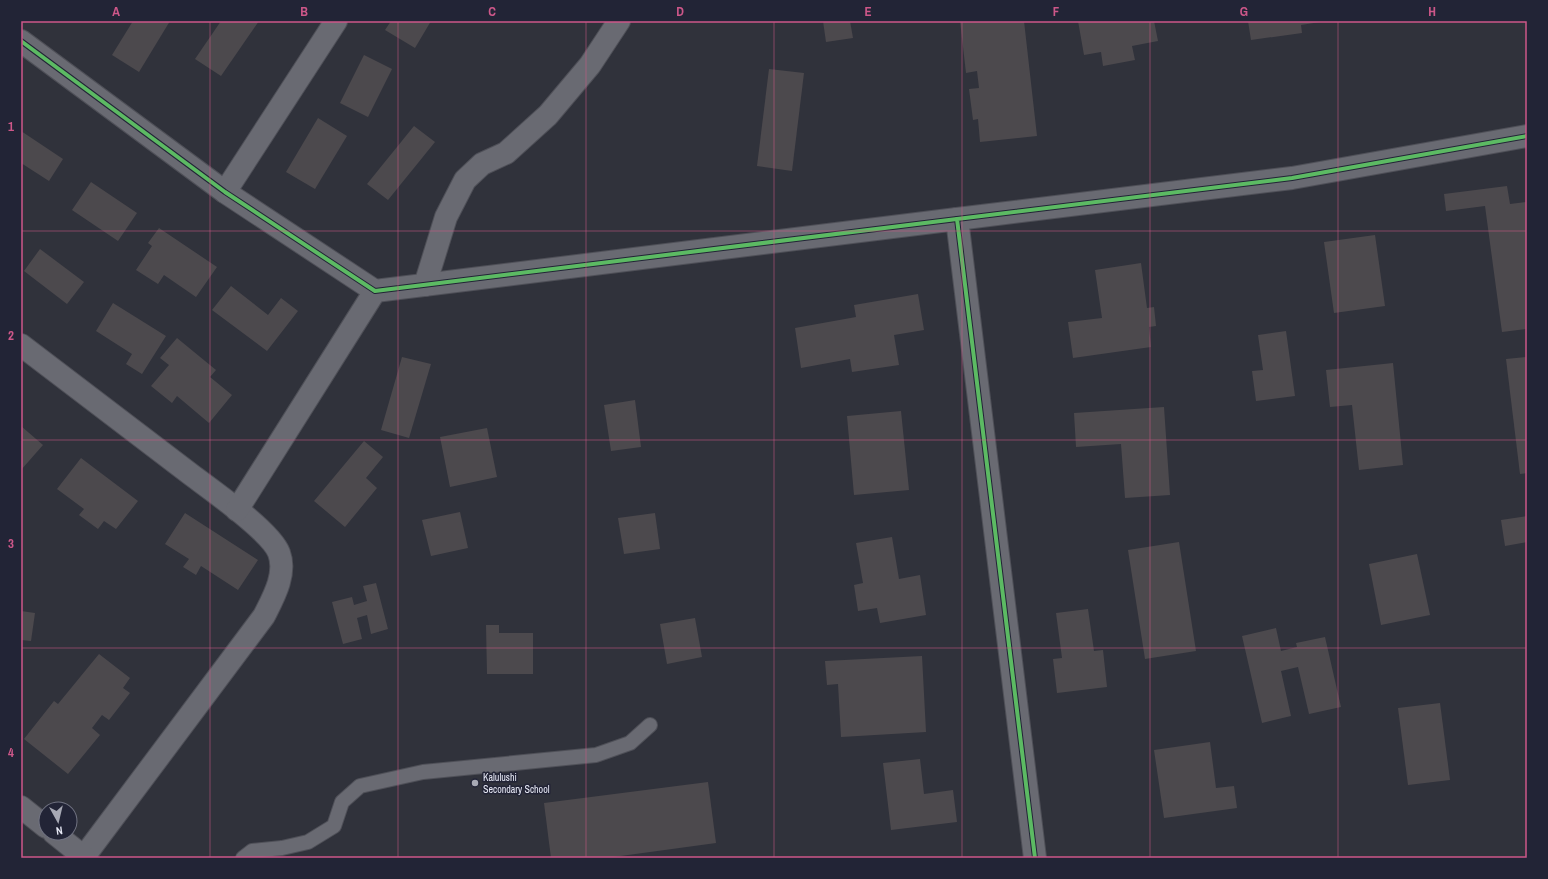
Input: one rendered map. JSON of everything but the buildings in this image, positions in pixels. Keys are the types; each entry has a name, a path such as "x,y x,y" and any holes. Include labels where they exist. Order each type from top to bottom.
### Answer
{"street":[{"path":"224,192 336,21"},
{"path":"425,285 446,217 465,180 482,164 506,153 548,114 590,65 619,21"},
{"path":"21,41 224,192 374,291 1292,178 1527,136"},
{"path":"957,219 1035,858"},
{"path":"237,510 374,291"},
{"path":"21,345 237,510 272,540 280,554 281,567 279,583 274,597 264,616 83,857 64,841"},
{"path":"21,807 38,821"}],"lane":[{"path":"243,858 252,851 282,848 308,842 334,826 342,802 360,786 423,772 596,754 630,743 650,725"}],"cycle path":[{"path":"21,41 225,192 375,291 957,219"},
{"path":"1035,858 957,219 1292,178 1527,136"}],"place":[{"name":"Kalulushi Secondary School","path":"475,783"}]}
